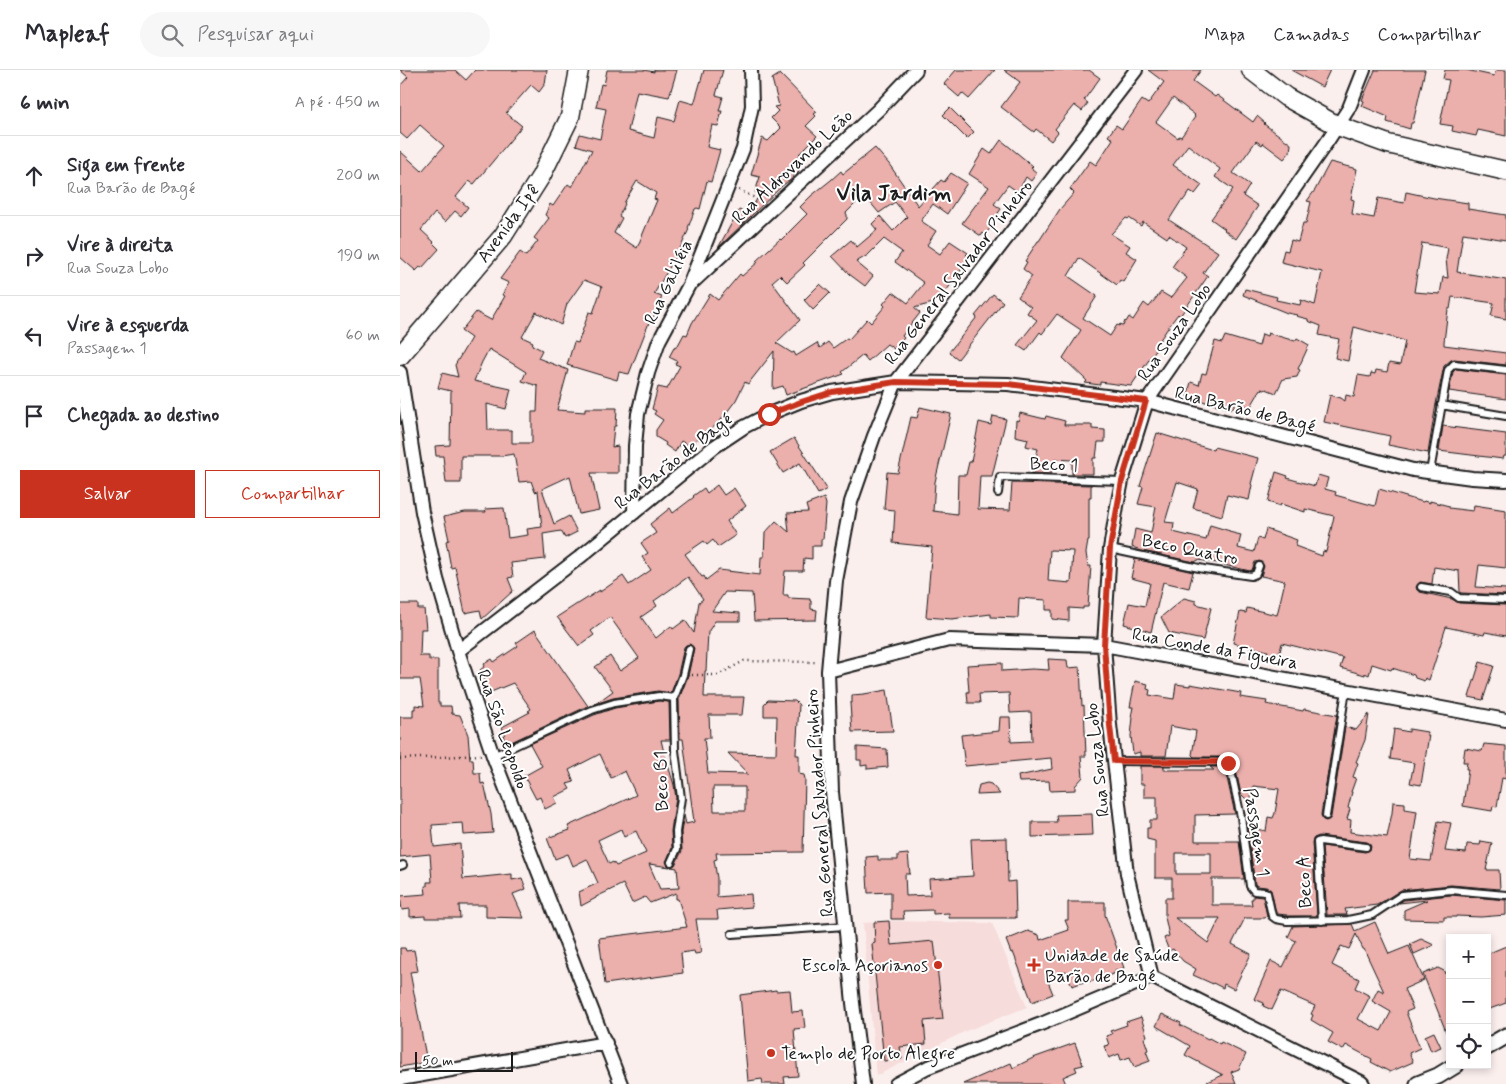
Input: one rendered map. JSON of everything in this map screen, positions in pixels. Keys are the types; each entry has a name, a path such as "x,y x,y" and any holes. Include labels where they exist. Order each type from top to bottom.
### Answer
{"main road":[{"name":"Avenida Ipê","path":"400,356 503,236 541,176 570,117 579,70"},
{"path":"1251,70 1286,97 1338,126 1388,144 1506,171"}],"street":[{"name":"Rua Galiléia","path":"634,513 635,446 638,414 646,382 659,341 689,284 743,149 752,106 751,70"},
{"name":"Rua Aldrovando Leão","path":"689,284 878,110 916,70"},
{"name":"Rua General Salvador Pinheiro","path":"863,1084 852,1003 832,792 828,667 836,580 851,502 874,436 896,382 1136,70"},
{"name":"Rua Souza Lobo","path":"1152,977 1128,874 1110,726 1104,645 1110,548 1122,481 1146,401 1338,126 1364,70"},
{"name":"Rua São Leopoldo","path":"400,372 422,512 437,579 458,651 493,756 621,1084"},
{"name":"Rua Barão de Bagé","path":"458,651 580,557 714,447 744,427 769,414 832,392 896,382 1008,384 1146,401 1404,467 1472,478 1506,480"},
{"name":"Rua Conde da Figueira","path":"828,667 949,640 1104,645 1506,720"},
{"path":"896,1084 926,1068 1041,1024 1152,977 1363,1084"},
{"path":"1491,1045 1506,1036"},
{"path":"400,1079 606,1043"},
{"path":"1418,1084 1449,1069"}],"lane":[{"path":"1430,472 1448,370 1454,364 1506,370"},
{"path":"1441,405 1506,416"},
{"name":"Beco 1","path":"998,493 1000,477 1122,481"},
{"name":"Beco Quatro","path":"1110,548 1204,569 1251,576 1256,574 1259,566"},
{"path":"1421,587 1451,592 1459,598 1506,600"},
{"path":"493,756 592,710 614,703 659,696 674,698 683,675 689,649"},
{"path":"1326,816 1346,690"},
{"name":"Beco B1","path":"671,862 677,849 676,832 681,798 675,750 674,698"},
{"name":"Passagem 1","path":"1114,761 1228,763 1241,817 1252,889 1267,894 1272,914 1276,919 1287,921 1348,920 1372,914 1402,895 1451,890 1506,895"},
{"name":"Beco A","path":"1322,921 1318,841 1366,847"},
{"path":"732,934 845,926"}],"path":[{"path":"729,186 774,206"},
{"path":"683,675 718,675 744,661 828,667"},
{"path":"400,759 478,755"}],"shaded area":[{"name":"Escola Açorianos","path":"889,921 992,923 1027,1007 966,1031 876,1076 863,923"}],"building":[{"path":"400,70 455,70 466,80 475,70 547,70 545,84 539,92 531,85 506,113 522,126 474,184 469,181 456,197 468,207 461,216 455,211 445,222 435,213 421,230 439,249 422,268 420,267 416,271 400,257 400,151 422,171 444,146 420,125 407,139 400,133 400,86 408,77"},
{"path":"607,70 644,70 654,72 654,70 677,70 669,97 637,91 628,131 654,138 658,117 674,121 680,100 694,104 704,70 723,70 716,95 723,97 719,111 722,111 718,126 712,125 707,147 720,150 711,182 707,181 700,209 695,209 689,229 679,251 654,294 662,297 652,320 650,320 629,374 619,372 617,380 567,365 574,342 578,343 589,312 593,313 602,287 584,280 567,304 561,325 536,312 522,337 533,342 532,345 542,350 538,358 568,370 557,410 585,412 585,408 617,408 612,447 618,446 618,473 591,473 599,510 579,514 570,476 542,489 554,524 569,516 577,532 565,538 561,531 543,534 545,559 511,563 513,577 508,578 513,591 482,619 480,610 465,613 455,567 451,568 446,541 449,540 444,517 465,512 486,512 485,509 504,508 508,538 528,535 527,529 542,527 538,491 535,492 531,481 519,482 514,454 501,456 461,456 461,483 446,483 443,456 436,456 435,446 450,445 451,391 438,388 442,373 458,377 455,365 471,338 461,331 476,312 491,320 505,296 502,295 509,283 500,279 520,252 526,256 538,241 534,238 549,218 545,215 550,204 553,206 568,184 572,187 592,150 576,145 580,134 600,139 606,109 596,107 601,84 604,85","holes":["637,181 656,193 654,199 657,200 637,248 614,233 622,218 619,216 624,203","489,349 526,372 522,381 538,386 537,412 532,412 532,443 512,443 512,430 488,430 487,404 506,409 511,389 474,381"]},
{"path":"956,70 995,70 969,99 962,93 959,97 944,84"},
{"path":"1004,70 1089,70 1100,78 1084,100 1088,103 1082,111 1074,105 1055,129 1058,132 1051,141 1036,129 1034,132 1001,107 1020,82"},
{"path":"1148,70 1201,70 1193,81 1215,97 1217,95 1253,122 1257,116 1264,124 1291,144 1290,152 1284,159 1263,143 1262,145 1256,141 1233,173 1250,185 1243,196 1258,206 1236,239 1211,219 1233,189 1215,177 1220,169 1188,145 1173,165 1202,185 1195,194 1190,191 1169,220 1218,252 1203,273 1208,276 1180,316 1178,314 1172,322 1131,386 1100,382 1100,385 1085,383 1087,381 1063,358 1081,330 1057,314 1026,351 1017,345 1037,320 1027,313 1031,307 1018,297 1032,276 1023,269 1027,262 1025,261 1060,209 1074,193 1070,189 1090,161 1096,165 1113,139 1108,136 1116,125 1122,129 1142,100 1148,104 1164,82","holes":["1173,98 1195,115 1181,137 1179,136 1178,138 1156,122","1126,218 1141,226 1143,222 1167,238 1169,235 1186,247 1172,267 1187,278 1171,298 1161,292 1149,307 1144,303 1133,320 1129,317 1123,326 1117,325 1110,336 1083,318 1097,296 1068,276 1079,258 1117,285 1120,280 1123,282 1137,259 1126,252 1130,246 1111,234"]},
{"path":"1291,70 1330,70 1322,87"},
{"path":"1375,70 1425,70 1410,129 1387,122 1388,117 1362,106 1364,101 1362,100"},
{"path":"1445,70 1466,70 1494,76 1496,70 1506,70 1506,136 1478,130 1476,136 1452,131 1453,126 1440,124 1449,80 1443,79"},
{"path":"780,74 817,112 814,114 816,116 806,126 817,136 799,154 804,155 798,173 783,185 718,248 739,210 748,214 760,194 755,192 760,177 751,175 762,138 768,141 781,128 771,118 778,111 774,107 779,106 772,79"},
{"path":"950,108 974,132 967,139 943,115"},
{"path":"1001,140 1033,166 1031,168 1037,173 1031,181 1026,177 1018,192 1008,185 994,204 1001,209 985,235 983,233 981,236 962,223 989,187 969,174 984,149 991,154"},
{"path":"875,148 889,164 918,206 941,180 944,182 951,173 967,183 947,214 933,204 921,221 936,231 927,245 940,254 950,241 968,253 966,255 970,257 942,297 939,295 933,303 914,308 920,313 902,336 904,338 894,349 887,344 868,361 863,355 842,372 844,374 786,395 783,386 773,389 774,351 748,384 745,382 736,400 721,420 700,440 697,438 691,447 681,441 675,452 656,437 656,430 663,420 654,414 656,411 652,409 658,387 667,389 680,366 675,364 677,361 669,357 675,346 677,347 684,334 687,335 692,323 710,294 718,300 740,274 742,276 758,262 756,261 807,214 800,207 841,171 843,174","holes":["864,195 879,213 895,202 907,217 893,231 880,216 872,224 877,230 857,247 851,240 832,256 849,274 865,286 873,276 856,262 868,255 884,239 902,252 895,262 924,283 908,303 893,292 883,304 885,306 871,323 867,319 849,339 847,338 833,348 828,342 820,348 817,343 796,356 794,352 792,353 776,343 800,320 772,282 780,275 787,282 805,265 803,263 847,219 846,213"]},
{"path":"1330,162 1357,169 1351,199 1354,200 1352,214 1374,218 1378,198 1404,203 1406,192 1468,203 1468,209 1506,215 1506,240 1463,233 1457,272 1506,280 1506,319 1491,316 1494,303 1452,297 1450,309 1448,309 1444,345 1506,353 1506,365 1454,359 1444,366 1428,453 1388,445 1390,436 1324,422 1330,395 1345,401 1346,395 1354,397 1358,375 1370,377 1371,373 1375,374 1376,370 1387,372 1389,363 1400,365 1405,341 1354,327 1348,361 1335,358 1339,339 1319,335 1321,326 1308,321 1308,319 1287,313 1243,295 1245,289 1277,297 1276,300 1300,305 1301,300 1315,305 1322,272 1281,262 1284,250 1288,251 1291,240 1298,242 1303,223 1306,223 1311,202 1307,201","holes":["1422,243 1448,248 1446,259 1448,278 1443,277 1440,294 1414,292"]},
{"path":"820,284 830,293 813,310 804,300"},
{"path":"993,294 1003,302 958,359 949,352"},
{"path":"1268,333 1295,341 1297,338 1309,345 1298,369 1300,370 1297,377 1283,379 1276,393 1261,389 1250,408 1237,401 1232,409 1187,397 1191,382 1199,385 1202,373 1206,374 1215,341 1222,343 1225,336 1259,346 1262,334 1267,336"},
{"path":"1456,369 1506,375 1506,399 1449,391 1453,372"},
{"path":"920,407 951,414 935,482 933,511 957,514 958,475 966,475 969,462 971,462 979,422 991,425 993,416 1006,419 992,476 980,476 978,509 1010,510 1012,483 1091,485 1091,497 1089,497 1089,541 1086,553 1088,566 1091,566 1088,607 1083,607 1083,609 1069,608 1069,621 1052,619 1052,610 1046,610 1046,600 1019,598 1018,618 991,617 991,614 952,619 926,617 932,547 893,543 895,510 884,509 887,472 898,473 911,417 917,418","holes":["1050,550 1073,551 1071,583 1048,581"]},
{"path":"1020,413 1045,419 1046,416 1065,421 1064,425 1092,425 1092,429 1105,430 1105,442 1098,442 1096,458 1093,458 1093,474 1072,474 1072,460 1055,459 1051,474 1032,473 1038,449 1026,446 1028,439 1015,436 1016,420 1018,421"},
{"path":"1443,426 1506,434 1506,456 1503,459 1439,451"},
{"path":"1157,433 1213,450 1214,447 1258,458 1249,500 1227,495 1222,516 1193,508 1198,489 1177,482 1165,522 1174,523 1173,532 1206,540 1210,525 1230,531 1241,535 1238,548 1254,552 1258,538 1263,540 1266,529 1297,540 1295,546 1322,556 1323,551 1326,552 1334,516 1305,509 1305,512 1268,502 1276,472 1288,476 1287,478 1315,486 1318,475 1328,478 1325,489 1336,492 1335,495 1375,506 1379,489 1423,502 1430,503 1430,501 1449,506 1449,508 1473,511 1474,505 1506,510 1506,568 1479,565 1476,587 1506,589 1506,595 1461,593 1459,571 1434,567 1432,584 1420,582 1416,587 1420,592 1452,599 1459,603 1506,605 1506,636 1485,632 1484,635 1446,627 1429,680 1425,678 1424,681 1415,678 1414,675 1372,664 1369,675 1365,673 1365,675 1340,668 1343,658 1282,643 1278,660 1266,658 1268,651 1233,643 1240,612 1246,613 1247,608 1277,615 1285,581 1261,576 1264,566 1260,561 1255,562 1250,571 1224,564 1198,560 1195,562 1137,550 1132,547 1135,529 1151,533 1156,507 1138,504 1143,487 1140,486"},
{"path":"794,438 827,489 818,494 800,463 783,473 770,452"},
{"path":"717,485 724,495 734,488 746,506 727,521 736,535 718,547 713,540 707,545 704,541 685,554 706,580 719,570 760,575 761,557 764,557 765,533 776,521 789,532 787,513 808,512 806,505 824,498 826,504 821,546 812,546 812,559 804,558 803,571 785,571 783,595 788,595 788,598 810,599 811,609 817,610 816,620 754,621 752,593 725,592 712,611 740,613 740,621 715,621 708,632 705,671 704,697 744,697 742,715 709,715 710,738 704,738 708,773 748,774 728,753 776,754 777,716 764,716 764,704 768,700 795,701 799,705 796,755 799,755 799,774 804,775 805,779 803,852 716,853 717,859 714,860 717,878 717,897 751,894 752,907 717,910 718,919 696,919 701,953 695,954 694,951 681,953 683,973 605,984 599,938 687,927 678,899 676,899 676,893 650,903 645,897 632,903 623,884 581,906 579,892 598,883 587,859 573,866 568,854 555,859 547,838 570,830 568,826 636,795 625,771 611,778 600,754 569,770 574,782 567,784 570,789 554,797 557,803 545,809 540,797 536,799 524,776 542,766 530,744 594,715 615,708 659,701 669,702 670,740 661,740 676,798 671,831 672,848 666,862 670,867 649,864 660,889 679,888 677,868 671,867 675,865 682,851 681,832 684,815 686,824 694,822 683,739 680,739 679,699 688,676 694,648 690,644 684,647 678,674 671,693 658,691 613,698 595,704 613,691 595,667 610,656 620,671 639,658 610,617 591,631 594,635 579,646 557,617 623,576 629,585 651,570 642,557 648,553 641,543 656,533 650,524 670,508 673,513 704,488 707,493","holes":["688,577 703,599 699,602 694,633 685,620 673,629 671,626 656,638 641,617 657,606 654,601","713,787 745,787 745,811 714,811","621,829 624,837 636,831 646,853 616,866 613,862 609,864 598,840"]},
{"path":"1135,559 1193,572 1189,588 1163,582 1151,632 1124,624 1129,603 1145,606 1150,583 1131,578"},
{"path":"1184,598 1211,608 1203,640 1169,633 1161,617"},
{"path":"400,604 418,604 418,609 424,609 426,629 421,629 420,656 429,656 429,660 438,660 438,703 440,703 440,706 451,706 452,714 460,715 468,735 470,759 473,759 474,773 480,773 481,784 484,783 491,814 493,833 464,835 463,823 432,825 434,847 460,844 463,879 512,874 512,880 522,878 526,889 513,894 524,918 486,917 486,905 459,905 460,918 410,917 410,909 402,910 400,896 426,894 425,886 427,886 427,882 432,882 430,854 400,857 400,717 413,717 415,705 424,706 420,679 400,679"},
{"path":"535,630 588,706 507,744 503,736 505,734 502,727 530,712 528,711 531,709 513,683 491,692 490,690 487,691 483,682 485,680 483,677 485,676 480,670 485,666 484,664 492,659 494,662 518,646 516,643"},
{"path":"1048,659 1067,660 1068,668 1080,667 1086,756 1081,756 1083,777 1075,786 1075,790 1050,791 1049,781 1019,782 1018,776 1052,769 1051,758 965,766 961,735 999,731 1000,717 1010,717 1011,742 1032,741 1031,712 1010,713 1009,693 979,694 980,703 968,703 967,665 1002,663 1002,671 1049,670"},
{"path":"1480,662 1494,666 1483,700 1469,697"},
{"path":"1135,681 1148,684 1149,695 1174,699 1176,684 1190,686 1190,684 1241,693 1240,697 1267,701 1266,704 1337,715 1321,815 1323,820 1326,821 1331,817 1345,727 1356,730 1369,714 1365,740 1356,762 1358,763 1353,777 1356,778 1348,808 1350,809 1347,819 1351,820 1350,832 1387,837 1393,802 1405,803 1405,809 1417,811 1410,859 1431,861 1438,821 1451,823 1445,851 1466,853 1467,844 1480,845 1481,841 1492,843 1486,870 1499,870 1500,889 1451,885 1401,890 1377,905 1345,909 1347,915 1327,915 1322,846 1365,852 1370,850 1371,847 1367,842 1319,836 1314,838 1312,842 1317,916 1287,916 1276,913 1271,890 1255,884 1247,827 1266,831 1268,817 1273,818 1275,813 1279,789 1253,786 1250,803 1241,794 1235,766 1231,760 1223,757 1194,757 1192,755 1196,731 1170,726 1166,756 1140,756 1140,752 1133,754 1131,736 1133,717 1131,717 1133,707 1130,707"},
{"path":"887,690 893,731 852,732 850,703 852,703 852,695"},
{"path":"1394,729 1409,732 1409,729 1427,732 1427,735 1429,735 1421,785 1410,783 1414,763 1390,759"},
{"path":"1484,744 1506,746 1506,779 1502,778 1497,807 1493,806 1492,811 1463,806 1468,769 1466,769 1467,762 1463,762 1465,748 1482,751"},
{"path":"857,747 887,749 888,767 867,769 867,765 861,766 861,760 857,760"},
{"path":"1140,766 1164,766 1164,770 1214,770 1210,767 1222,767 1225,769 1235,814 1195,815 1195,841 1239,841 1244,879 1212,879 1212,905 1252,905 1251,899 1253,899 1253,896 1263,897 1267,916 1265,918 1245,918 1232,944 1251,954 1234,989 1224,984 1223,988 1193,975 1196,969 1183,961 1173,949 1169,951 1164,938 1169,936 1165,917 1165,898 1172,898 1172,878 1155,878 1155,841 1147,839 1147,828 1150,828 1150,820 1157,820 1157,797 1144,797 1144,784 1140,784","holes":["1176,853 1211,853 1211,874 1176,874","1175,918 1220,918 1208,943"]},
{"path":"991,784 1000,794 977,795 979,785"},
{"path":"1092,814 1093,835 1032,837 1032,822 1057,822 1056,815"},
{"path":"1007,838 1008,882 1015,881 1016,918 949,918 949,913 933,914 933,910 903,911 904,919 891,919 891,892 868,893 866,857 878,856 878,860 898,860 898,855 908,854 910,874 905,874 906,896 930,895 929,879 973,876 971,839"},
{"path":"1451,895 1506,900 1506,915 1456,916 1444,917 1444,920 1404,919 1404,910 1427,900 1399,903 1404,900"},
{"path":"1068,902 1105,902 1105,915 1124,968 1115,971 1116,973 1090,982 1090,980 1072,986 1066,971 1047,979 1053,994 1032,1002 1013,952 1011,953 1006,940 1028,931 1039,935 1040,940 1069,930 1065,920 1068,920"},
{"path":"889,921 891,945 934,941 943,1019 924,1021 926,1044 900,1047 902,1059 884,1061 872,944 875,943 874,922"},
{"path":"1375,922 1389,954 1409,946 1424,980 1404,989 1413,1009 1406,1012 1420,1048 1409,1053 1413,1062 1390,1072 1371,1062 1372,1059 1346,1045 1343,1050 1328,1042 1333,1033 1311,1020 1313,1015 1311,1014 1315,1006 1281,991 1272,1010 1263,1006 1264,1003 1254,999 1271,961 1283,967 1296,941 1288,937 1293,926 1352,924 1355,931","holes":["1356,934 1384,992 1378,989 1372,1001 1391,1012 1381,1031 1358,1019 1370,996 1355,988 1359,979 1332,965 1341,946 1349,949"]},
{"path":"1421,939 1434,945 1414,954 1410,944"},
{"path":"1506,946 1506,1003 1491,1009 1491,979 1491,952"},
{"path":"400,948 405,948 406,951 414,950 418,971 410,972 427,1062 400,1067"},
{"path":"1438,968 1446,974 1446,1032 1423,974"},
{"name":"Templo de Porto Alegre","path":"790,990 792,1012 803,1011 805,1028 794,1029 798,1076 784,1077 785,1084 763,1084 762,1079 748,1081 740,995"},
{"path":"1162,1014 1208,1039 1220,1044 1221,1042 1246,1054 1239,1069 1231,1072 1236,1084 1202,1084 1223,1075 1185,1055 1190,1046 1156,1026"},
{"path":"1141,1017 1147,1036 1144,1038 1150,1061 1134,1067 1130,1057 1121,1060 1119,1054 1109,1058 1104,1046 1109,1045 1106,1036 1112,1034 1110,1031 1127,1025 1126,1022"},
{"path":"1434,1032 1441,1047 1431,1051 1425,1036"},
{"path":"1075,1043 1083,1065 1075,1067 1077,1071 1063,1077 1066,1084 963,1084 1011,1063 1013,1068 1033,1058"}],"place":[{"name":"Escola Açorianos","path":"938,965"},
{"name":"Unidade de Saúde Barão de Bagé","path":"1034,965"},
{"name":"Templo de Porto Alegre","path":"771,1053"}],"district":[{"name":"Vila Jardim","path":"894,192"}],"route":[{"path":"769,414 832,392 896,382 1008,384 1146,401 1122,481 1110,548 1104,645 1114,761 1228,763"}]}
